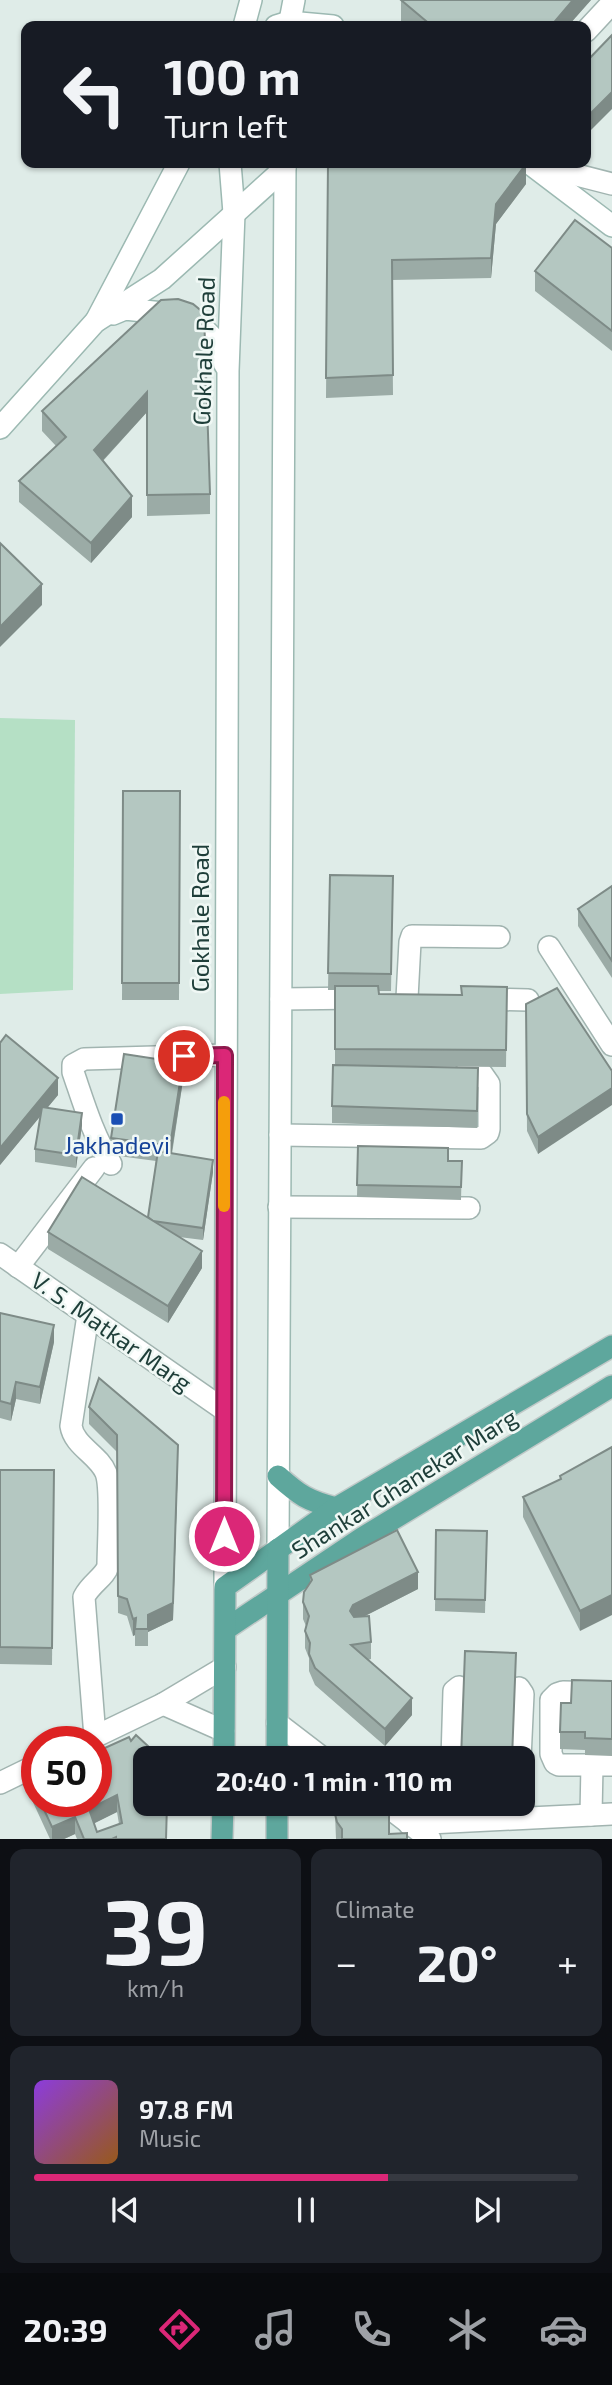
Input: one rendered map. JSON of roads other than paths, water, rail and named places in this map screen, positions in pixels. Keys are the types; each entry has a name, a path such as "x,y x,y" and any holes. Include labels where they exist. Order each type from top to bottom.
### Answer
{"main road":[{"path":"245,21 251,0"},
{"path":"286,21 294,0"},
{"path":"591,24 605,4"},
{"path":"96,323 176,168"},
{"name":"Gokhale Road","path":"224,1746 228,371 234,213 230,168"},
{"path":"0,428 96,323 162,279 282,168"},
{"path":"277,1746 285,168"},
{"path":"536,168 612,226"},
{"path":"549,168 612,184"},
{"path":"96,323 125,309 182,315 200,325 217,342 228,371"},
{"path":"281,999 414,998 410,942 412,936 499,937"},
{"path":"549,947 612,1045"},
{"path":"461,999 528,1000"},
{"path":"18,1267 102,1166 73,1065 84,1059 225,1061"},
{"path":"149,1069 225,1061"},
{"path":"280,1135 481,1138 489,1129 489,1084 482,1074 465,1074"},
{"path":"279,1207 469,1208"},
{"name":"V. S. Matkar Marg","path":"0,1254 223,1409"},
{"path":"88,1315 71,1426 76,1439 98,1459 108,1478 108,1566 106,1573 89,1586 84,1597 90,1726"},
{"path":"225,1587 336,1508 612,1346"},
{"name":"Shankar Ghanekar Marg","path":"226,1629 362,1538 612,1386"},
{"path":"278,1476 301,1496 336,1508"},
{"path":"112,1729 163,1704 225,1667"},
{"path":"452,1746 454,1691 459,1687"},
{"path":"519,1688 523,1694 521,1746"},
{"path":"535,1812 602,1814 602,1765 555,1763 551,1754 551,1700 556,1694 563,1692 612,1693"},
{"path":"163,1704 224,1731"},
{"path":"277,1723 307,1746"},
{"path":"0,1783 21,1773"},
{"path":"222,1839 223,1816"},
{"path":"277,1839 280,1816"},
{"path":"399,1816 430,1839"},
{"path":"409,1824 440,1816"}],"place":[{"name":"Jakhadevi","path":"117,1119"}]}
